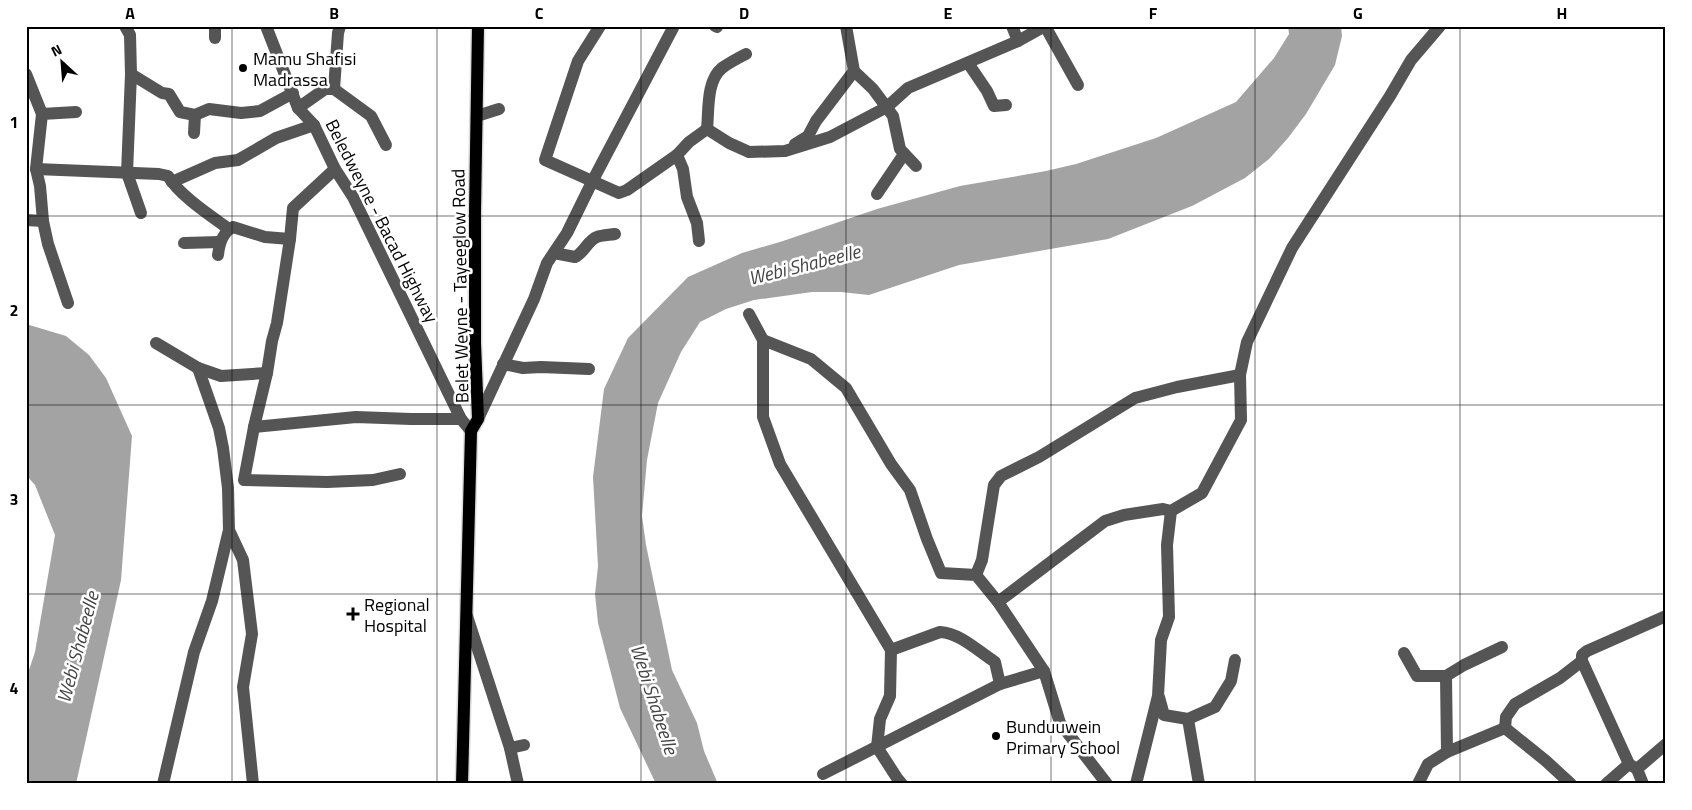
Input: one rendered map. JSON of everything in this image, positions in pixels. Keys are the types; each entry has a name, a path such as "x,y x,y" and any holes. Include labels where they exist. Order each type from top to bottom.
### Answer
{"main road":[{"name":"Belet Weyne - Tayeeglow Road","path":"462,784 471,431 478,419 475,343 474,212 478,26"}],"street":[{"path":"125,26 130,36 131,74 127,173 141,213"},
{"name":"Beledweyne - Bacad Highway","path":"266,26 298,108 314,124 335,169 353,197 374,238 461,419 471,431"},
{"path":"334,89 340,26"},
{"path":"600,26 578,61 545,160 619,193 627,190 677,155 689,142 707,130"},
{"path":"478,419 534,299 547,263 567,233 592,180 674,26"},
{"path":"846,26 854,71 873,88 888,107 893,116 900,148 916,166"},
{"path":"1012,26 1018,41"},
{"path":"707,130 728,143 749,152 785,151 830,137 888,107 908,88 968,64 1018,41 1045,26 1078,84"},
{"path":"998,602 1105,521 1124,515 1163,509 1171,510 1202,493 1240,420 1240,375 1247,342 1292,248 1390,96 1411,60 1440,26"},
{"path":"707,130 710,90 714,77 721,69 746,54"},
{"path":"968,64 987,91 994,106 1006,105"},
{"path":"785,151 808,136 816,122 854,71"},
{"path":"26,74 42,114 36,169 40,186 43,221 48,244 68,303"},
{"path":"131,74 162,93 169,94 180,112 195,115 210,109 241,113 260,110 293,93"},
{"path":"298,108 325,89 334,89 371,116 386,145"},
{"path":"477,116 499,109"},
{"path":"42,114 76,112"},
{"path":"194,134 195,115"},
{"path":"172,182 214,163 238,160 276,138 314,124"},
{"path":"877,194 904,154"},
{"path":"677,155 683,169 687,197 697,222 699,241"},
{"path":"36,169 159,174 168,176 186,195 229,230"},
{"path":"335,169 293,208 290,239 268,373 254,427 244,480 327,482 373,480 400,474"},
{"path":"26,220 43,221"},
{"path":"218,255 220,242 233,227 265,237 290,239"},
{"path":"554,253 575,257 597,237 615,234"},
{"path":"184,243 220,242"},
{"path":"749,314 763,340 763,417 780,464 891,650 890,696 880,718 877,747 902,784"},
{"path":"763,340 810,358 846,388 891,464 910,490 941,573 976,575 998,602 1044,671 1060,723 1107,784"},
{"path":"156,343 198,368 221,376 268,373"},
{"path":"503,364 523,368 589,369"},
{"path":"163,784 194,652 212,601 229,530 228,488 223,448 219,428 198,368"},
{"path":"976,575 982,560 994,485 1001,476 1039,457 1135,398 1177,387 1240,375"},
{"path":"254,427 356,417 461,419"},
{"path":"1136,784 1158,696 1161,640 1169,617 1168,545 1171,510"},
{"path":"229,530 243,560 252,634 243,688 253,784"},
{"path":"465,612 510,748 518,784"},
{"path":"1643,784 1582,661 1582,655 1587,651 1666,616"},
{"path":"891,650 940,632 947,632 959,637 995,662 1000,684"},
{"path":"1404,653 1417,676 1446,676 1502,647"},
{"path":"1158,696 1164,716 1188,719 1215,707 1231,681 1235,660"},
{"path":"1505,728 1506,718 1515,704 1560,678 1582,661"},
{"path":"822,774 1000,684 1044,671"},
{"path":"1446,676 1447,752"},
{"path":"1188,719 1199,784"},
{"path":"1418,784 1428,764 1447,752 1505,728"},
{"path":"1505,728 1571,784"},
{"path":"1606,784 1666,744"},
{"path":"510,748 524,745"}],"water":[{"name":"Webi Shabeelle","path":"1288,26 1341,26 1342,36 1335,65 1306,114 1269,159 1245,178 1192,206 1108,239 959,265 869,295 841,292 812,292 754,300 726,309 700,322 681,352 658,403 647,460 642,516 646,545 672,670 697,723 704,751 718,784 656,784 620,708 598,623 595,594 598,566 593,477 604,389 628,338 688,277 742,253 877,209 960,186 1076,164 1156,138 1236,102 1274,58 1289,34"},
{"name":"Webi Shabeelle","path":"26,324 66,336 89,355 106,378 132,436 121,580 76,784 26,784 26,679 35,652 55,535 35,485 26,475"}],"place":[{"name":"Mamu Shafisi Madrassa","path":"243,68"},
{"name":"Regional Hospital","path":"353,614"},
{"name":"Bunduuwein Primary School","path":"996,736"}]}
